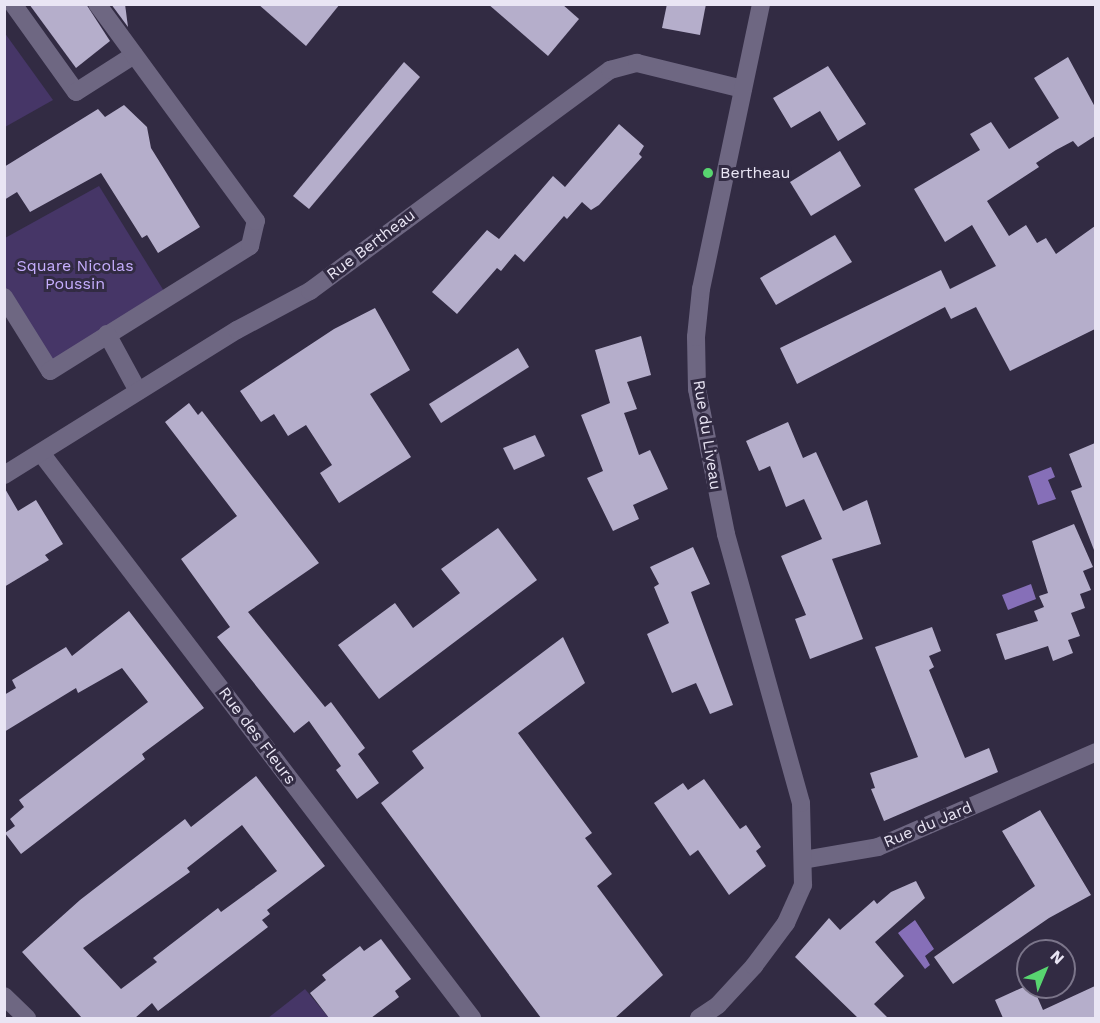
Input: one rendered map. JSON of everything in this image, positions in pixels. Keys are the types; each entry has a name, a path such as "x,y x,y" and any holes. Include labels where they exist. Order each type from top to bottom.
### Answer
{"street":[{"path":"14,4 76,92 134,55"},
{"path":"4,297 50,370 250,246 256,221 97,4"},
{"name":"Rue du Liveau","path":"761,4 702,289 696,337 697,389 726,534 801,803 803,860"},
{"name":"Rue Bertheau","path":"4,475 138,391 309,291 610,70 637,63 743,89"},
{"path":"107,334 138,391"},
{"name":"Rue des Fleurs","path":"42,453 472,1018"},
{"name":"Rue du Jard","path":"803,860 879,847 1095,752"},
{"path":"699,1018 722,1012 786,923 803,885 803,860"},
{"path":"4,996 27,1018"}],"green space":[{"path":"4,32 53,100 5,127 4,127"},
{"name":"Square Nicolas Poussin","path":"99,186 167,296 50,371 5,297 5,238"},
{"path":"305,989 329,1018 268,1018"}],"shaded area":[{"path":"1051,467 1055,477 1048,480 1056,499 1038,505 1028,476"},
{"path":"1031,584 1036,599 1008,610 1002,595"},
{"path":"915,920 934,949 925,956 930,965 925,969 898,933"}],"building":[{"path":"29,4 86,4 110,41 76,68"},
{"path":"111,4 125,4 128,27"},
{"path":"258,4 340,4 306,46"},
{"path":"488,4 562,4 579,19 548,56"},
{"path":"667,4 706,4 700,35 662,28"},
{"path":"1068,57 1095,107 1095,136 1078,147 1073,141 1056,150 1036,163 1039,167 987,201 1009,236 1026,225 1037,243 1046,238 1056,254 1095,226 1095,329 1010,371 976,307 951,319 945,307 797,384 780,348 941,270 950,289 996,266 972,225 945,242 914,189 980,150 970,134 991,122 1009,149 1059,118 1034,78"},
{"path":"404,62 420,77 309,209 293,196"},
{"path":"828,66 866,124 838,141 820,111 791,128 773,98"},
{"path":"124,105 147,127 151,148 200,227 158,253 147,235 142,238 101,173 30,212 17,192 4,200 4,167 98,109 105,117"},
{"path":"619,124 644,146 639,154 642,157 599,205 591,210 582,202 567,219 564,216 524,262 515,254 501,271 497,268 457,314 432,292 487,230 499,239 553,176 565,187"},
{"path":"840,151 861,186 811,216 790,182"},
{"path":"835,235 852,262 776,305 760,278"},
{"path":"375,308 410,370 370,394 411,457 339,503 320,473 332,465 306,425 288,436 274,414 261,422 240,391 334,329"},
{"path":"641,336 651,375 627,382 637,409 624,413 639,455 650,450 668,489 633,505 639,519 613,531 587,478 603,471 581,415 610,403 595,350"},
{"path":"518,348 529,367 441,423 429,404"},
{"path":"189,403 198,415 202,411 319,563 248,612 325,707 331,702 365,748 358,754 379,783 357,799 336,770 341,766 309,721 294,733 217,637 230,627 181,559 237,516 165,422"},
{"path":"788,422 803,458 816,452 843,511 867,500 881,544 832,559 863,639 810,659 795,619 806,615 781,556 822,539 804,499 786,507 770,466 759,471 746,441"},
{"path":"535,435 545,456 514,470 503,448"},
{"path":"1095,443 1094,550 1071,491 1082,487 1069,454"},
{"path":"4,487 18,511 36,500 63,544 45,555 49,560 4,587"},
{"path":"1074,524 1093,567 1083,571 1091,590 1080,594 1085,608 1071,613 1080,636 1068,640 1073,653 1053,661 1048,646 1005,660 996,634 1038,621 1034,611 1044,607 1039,596 1048,593 1032,541"},
{"path":"498,528 537,580 379,699 338,645 395,603 413,628 460,593 441,569"},
{"path":"693,547 710,584 691,592 733,705 710,714 696,683 672,693 647,634 669,623 654,587 659,584 650,567"},
{"path":"129,611 204,708 142,754 145,759 21,854 5,833 15,826 10,819 24,807 19,800 148,702 122,668 78,693 76,688 4,732 4,695 16,688 12,680 66,647 72,656"},
{"path":"932,627 941,651 929,656 934,667 929,670 965,758 989,748 998,772 884,821 871,789 875,788 870,773 918,757 875,647"},
{"path":"563,637 585,683 518,733 592,833 585,838 612,874 597,886 663,975 615,1018 541,1018 381,803 424,768 412,751"},
{"path":"256,776 325,866 267,910 270,914 262,920 268,927 158,1011 152,1003 135,1018 82,1018 22,952 80,900 185,819 191,827","holes":["242,825 277,871 221,912 218,908 153,958 157,962 121,989 83,948 190,872 187,868"]},
{"path":"704,779 740,829 746,825 761,847 756,851 766,866 729,895 698,850 690,856 654,803 683,783 688,790"},
{"path":"1040,810 1091,895 1016,939 953,984 934,957 1035,886 1002,831"},
{"path":"916,881 925,898 875,942 904,976 874,1004 888,1018 858,1018 795,957 829,918 840,930 874,900 877,904 891,892"},
{"path":"381,939 411,979 395,991 399,997 371,1018 329,1018 310,993 326,980 322,975 360,946 364,951"},
{"path":"1095,986 1095,1018 1003,1018 995,1000 1016,990 1016,999 1038,999 1043,1010 1067,999 1076,999 1076,995"}],"place":[{"name":"Bertheau","path":"708,173"}]}
